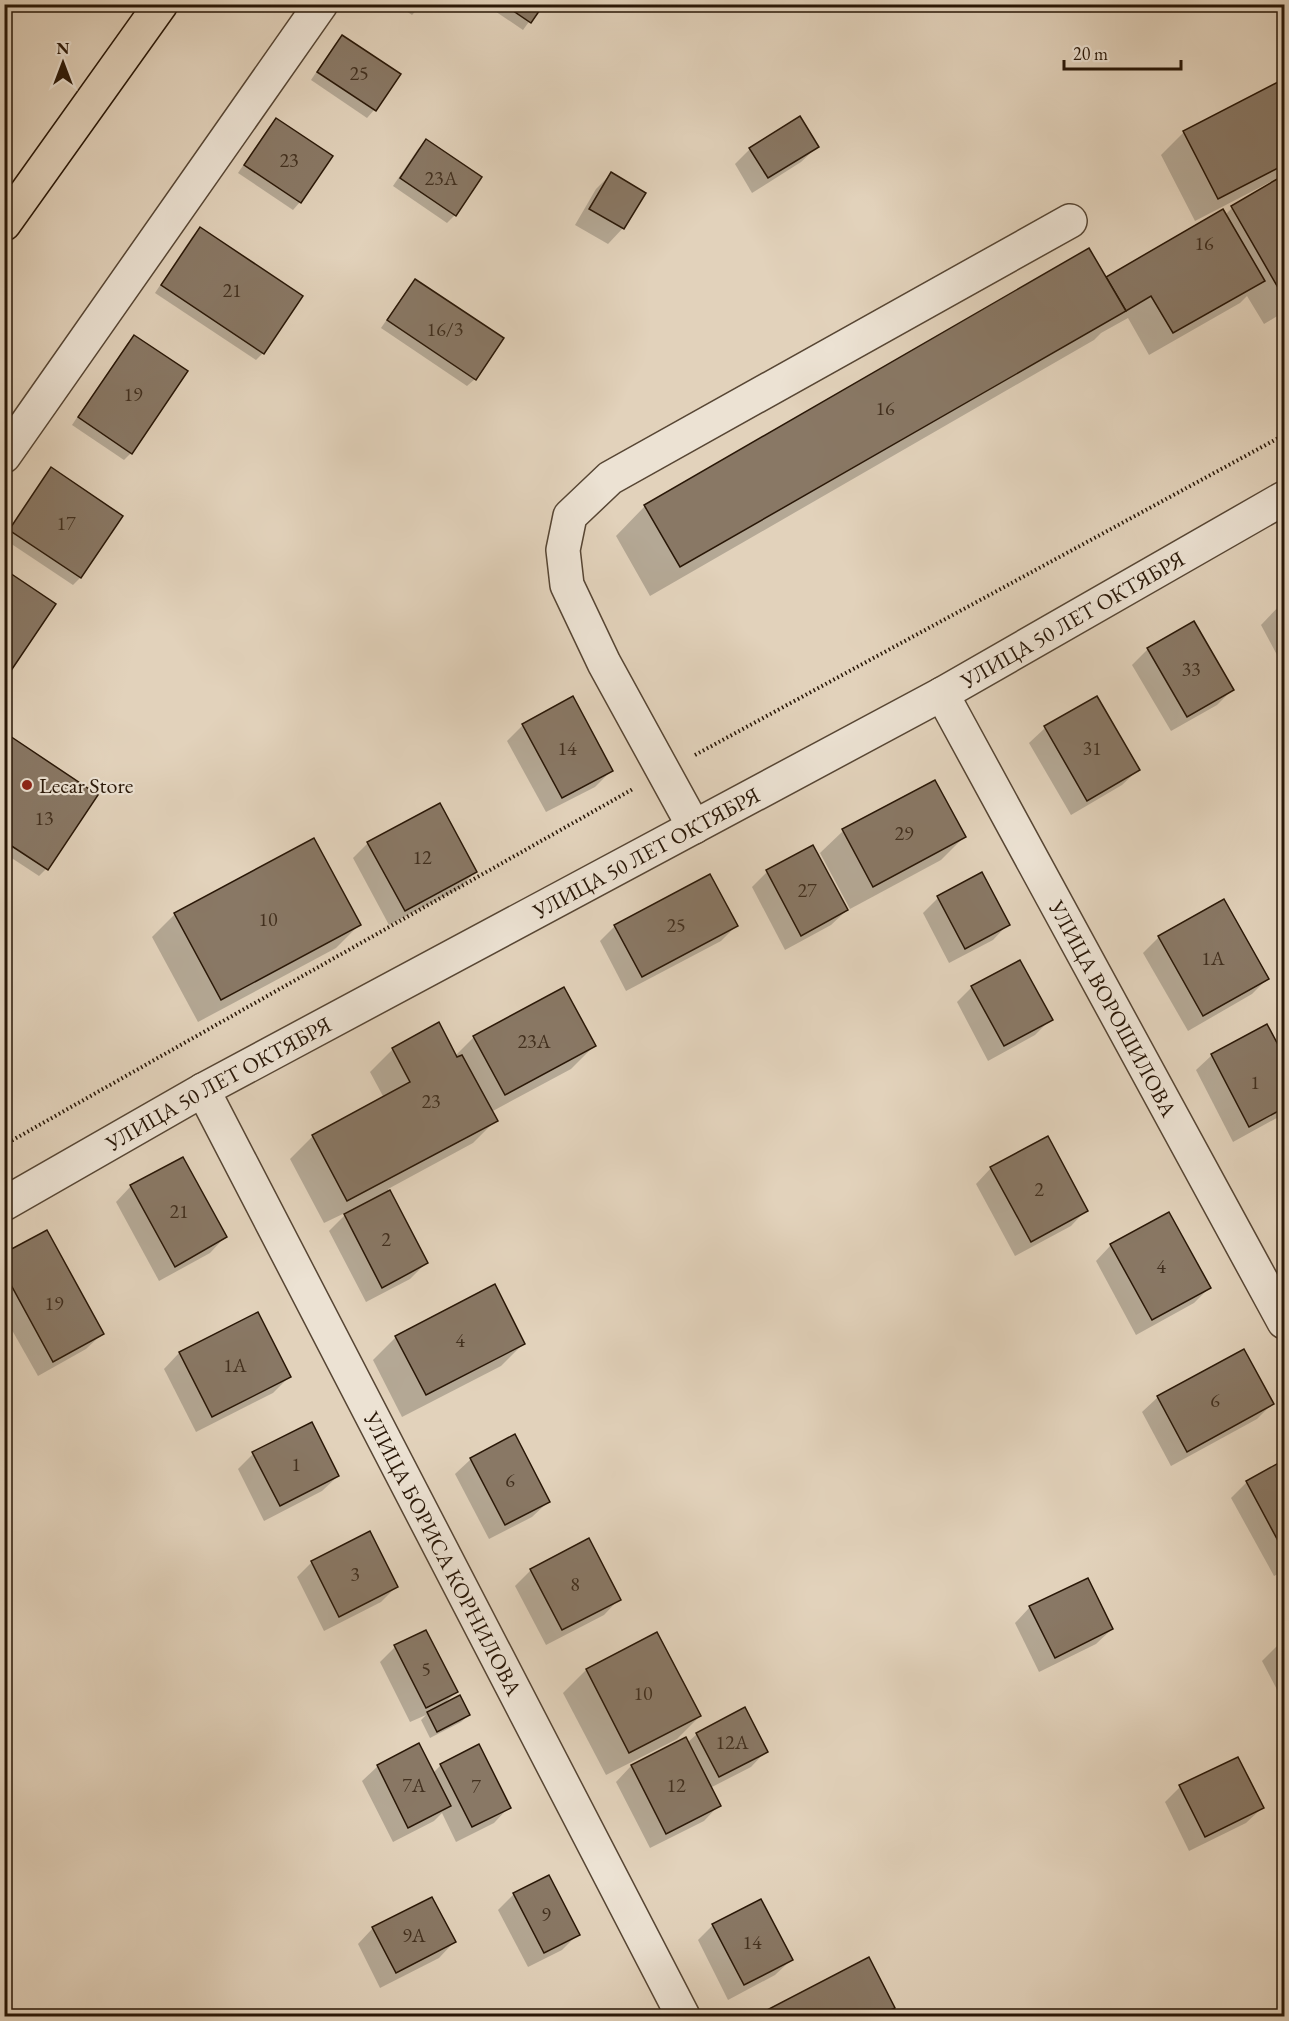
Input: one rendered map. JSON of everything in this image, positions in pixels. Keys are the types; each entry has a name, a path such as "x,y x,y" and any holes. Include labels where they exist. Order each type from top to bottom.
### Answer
{"main road":[{"path":"4,224 161,4"}],"street":[{"path":"4,456 321,4"},
{"path":"693,827 604,663 567,585 563,550 570,516 610,478 1070,221"},
{"name":"УЛИЦА 50 ЛЕТ ОКТЯБРЯ","path":"4,1204 203,1090 942,694 1284,498"},
{"name":"УЛИЦА ВОРОШИЛОВА","path":"942,694 1284,1322"},
{"name":"УЛИЦА БОРИСА КОРНИЛОВА","path":"203,1090 683,2016"}],"building":[{"path":"503,4 544,4 531,23"},
{"path":"342,35 401,74 376,111 317,72"},
{"path":"1284,79 1284,165 1218,199 1183,131"},
{"path":"800,116 819,147 768,178 749,148"},
{"path":"276,118 333,156 301,203 244,165"},
{"path":"426,139 482,177 456,216 400,178"},
{"path":"611,172 646,193 624,229 589,209"},
{"path":"1284,175 1284,298 1231,206"},
{"path":"1223,209 1265,281 1173,333 1151,296 1126,311 1106,277"},
{"path":"200,227 303,296 264,354 161,285"},
{"path":"1089,248 1126,311 680,567 644,505"},
{"path":"415,279 504,338 476,380 387,320"},
{"path":"134,335 188,371 132,454 78,417"},
{"path":"51,467 123,516 81,578 9,530"},
{"path":"4,569 56,604 4,681"},
{"path":"1194,621 1234,690 1187,717 1147,648"},
{"path":"573,696 613,771 562,798 522,724"},
{"path":"1097,696 1140,770 1087,801 1044,726"},
{"path":"4,732 98,795 48,870 4,841"},
{"path":"935,780 966,837 873,887 842,829"},
{"path":"440,803 477,872 405,911 367,842"},
{"path":"314,838 361,925 221,1000 174,913"},
{"path":"813,845 848,910 801,936 766,870"},
{"path":"982,872 1010,925 965,949 937,896"},
{"path":"710,874 738,926 642,977 614,925"},
{"path":"1224,899 1269,979 1203,1016 1158,936"},
{"path":"1020,960 1053,1020 1004,1046 971,986"},
{"path":"564,987 596,1046 505,1095 473,1036"},
{"path":"439,1022 457,1057 462,1055 498,1121 347,1201 312,1135 410,1082 392,1048"},
{"path":"1267,1024 1284,1056 1284,1108 1249,1127 1211,1054"},
{"path":"1048,1136 1088,1211 1031,1242 990,1167"},
{"path":"183,1157 227,1237 175,1267 130,1185"},
{"path":"390,1190 428,1263 382,1288 344,1214"},
{"path":"1169,1212 1211,1288 1152,1320 1110,1244"},
{"path":"47,1230 104,1334 53,1362 4,1272 4,1253"},
{"path":"495,1284 525,1344 426,1395 395,1336"},
{"path":"258,1312 291,1377 212,1417 179,1352"},
{"path":"1244,1349 1274,1404 1187,1452 1157,1396"},
{"path":"312,1422 339,1476 280,1506 252,1452"},
{"path":"515,1434 550,1502 505,1525 470,1458"},
{"path":"1284,1460 1284,1552 1246,1481"},
{"path":"370,1531 398,1587 339,1617 311,1561"},
{"path":"589,1538 621,1600 562,1630 530,1569"},
{"path":"1088,1578 1113,1629 1055,1658 1029,1606"},
{"path":"426,1630 458,1692 426,1708 394,1645"},
{"path":"657,1632 701,1716 629,1753 586,1669"},
{"path":"460,1695 470,1715 437,1732 427,1712"},
{"path":"745,1707 768,1752 719,1777 696,1733"},
{"path":"686,1737 721,1806 666,1834 631,1765"},
{"path":"419,1743 451,1806 408,1828 377,1765"},
{"path":"479,1744 511,1808 472,1827 440,1764"},
{"path":"1238,1757 1264,1808 1205,1837 1179,1785"},
{"path":"549,1875 580,1935 544,1953 513,1893"},
{"path":"432,1897 456,1942 396,1973 372,1927"},
{"path":"761,1899 793,1960 744,1985 712,1924"},
{"path":"869,1957 895,2008 878,2016 765,2016 763,2012"}],"place":[{"name":"Lecar Store","path":"27,785"}]}
